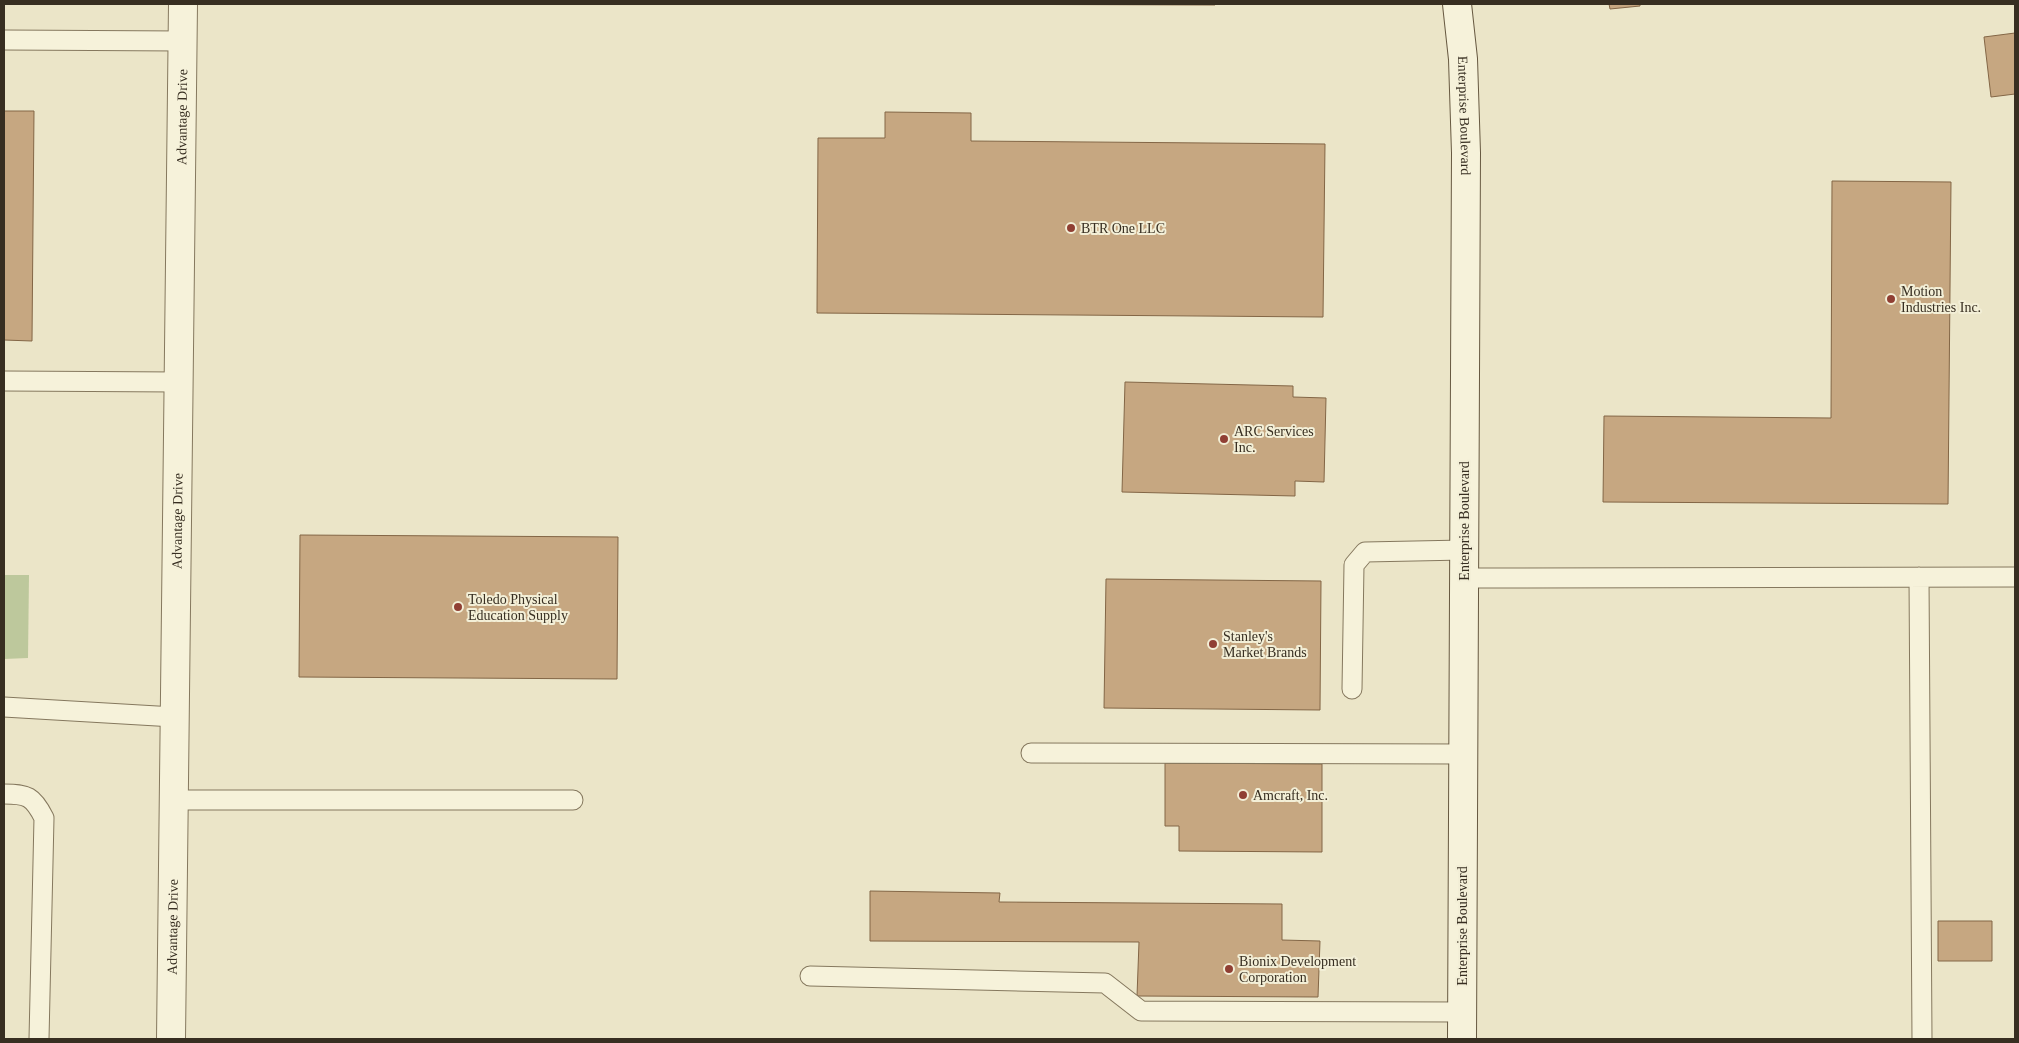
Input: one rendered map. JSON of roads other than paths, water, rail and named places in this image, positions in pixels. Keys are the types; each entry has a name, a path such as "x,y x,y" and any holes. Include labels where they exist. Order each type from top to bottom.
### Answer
{"street":[{"name":"Advantage Drive","path":"171,1039 183,4"},
{"name":"Enterprise Boulevard","path":"1457,4 1462,59 1466,153 1462,1039"}],"lane":[{"path":"4,40 182,41"},
{"path":"4,381 178,382"},
{"path":"1352,689 1354,565 1365,552 1464,550"},
{"path":"1919,577 1922,1039"},
{"path":"1464,578 2015,577"},
{"path":"4,707 174,717"},
{"path":"1031,753 1463,754"},
{"path":"4,794 21,794 36,803 44,818 39,1039"},
{"path":"174,800 573,800"},
{"path":"810,976 1105,983 1141,1011 1462,1012"}],"place":[{"name":"BTR One LLC","path":"1071,228"},
{"name":"Motion Industries Inc.","path":"1891,299"},
{"name":"ARC Services Inc.","path":"1224,439"},
{"name":"Toledo Physical Education Supply","path":"458,607"},
{"name":"Stanley's Market Brands","path":"1213,644"},
{"name":"Amcraft, Inc.","path":"1243,795"},
{"name":"Bionix Development Corporation","path":"1229,969"}]}
